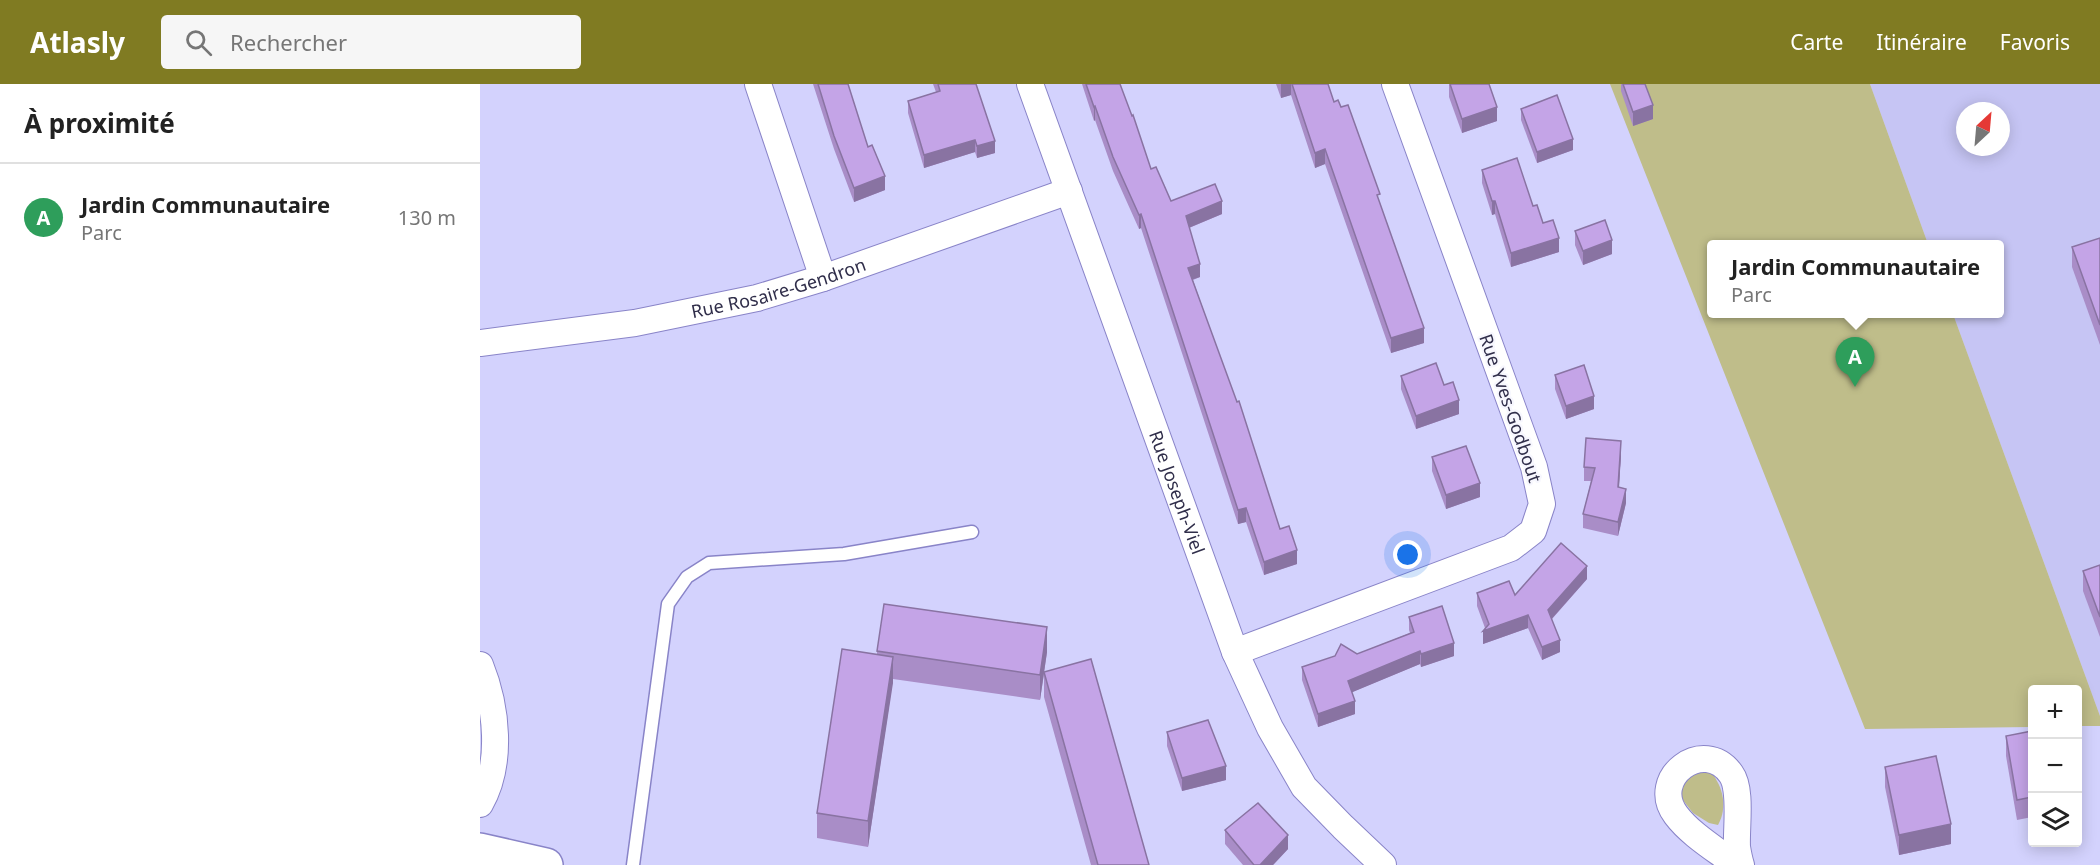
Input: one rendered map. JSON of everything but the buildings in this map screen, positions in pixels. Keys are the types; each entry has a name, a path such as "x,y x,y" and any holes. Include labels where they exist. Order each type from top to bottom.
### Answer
{"street":[{"path":"758,84 823,278"},
{"name":"Rue Joseph-Viel","path":"1030,84 1235,652 1270,728 1304,787 1383,865"},
{"name":"Rue Yves-Godbout","path":"1235,652 1511,548 1533,531 1542,504 1534,467 1395,84"},
{"name":"Rue Rosaire-Gendron","path":"480,343 635,323 757,298 823,278 1069,192"},
{"path":"480,665 485,678 493,720 495,758 486,793 480,804"},
{"path":"480,850 546,865"}],"lane":[{"path":"633,865 668,604 687,577 709,562 844,554 972,532"}],"shaded area":[{"path":"1610,84 1870,84 1927,240 1707,240 1707,318 1954,318 2100,716 2100,726 2082,726 2082,685 2028,685 2028,727 1865,729"},
{"path":"1870,84 2100,84 2100,716 1954,318 2004,318 2004,240 1927,240"},
{"path":"1694,771 1711,772 1719,784 1723,797 1723,811 1718,825 1709,823 1693,813 1682,799 1681,784"}],"place":[{"name":"Jardin Communautaire","path":"1855,387"}]}
